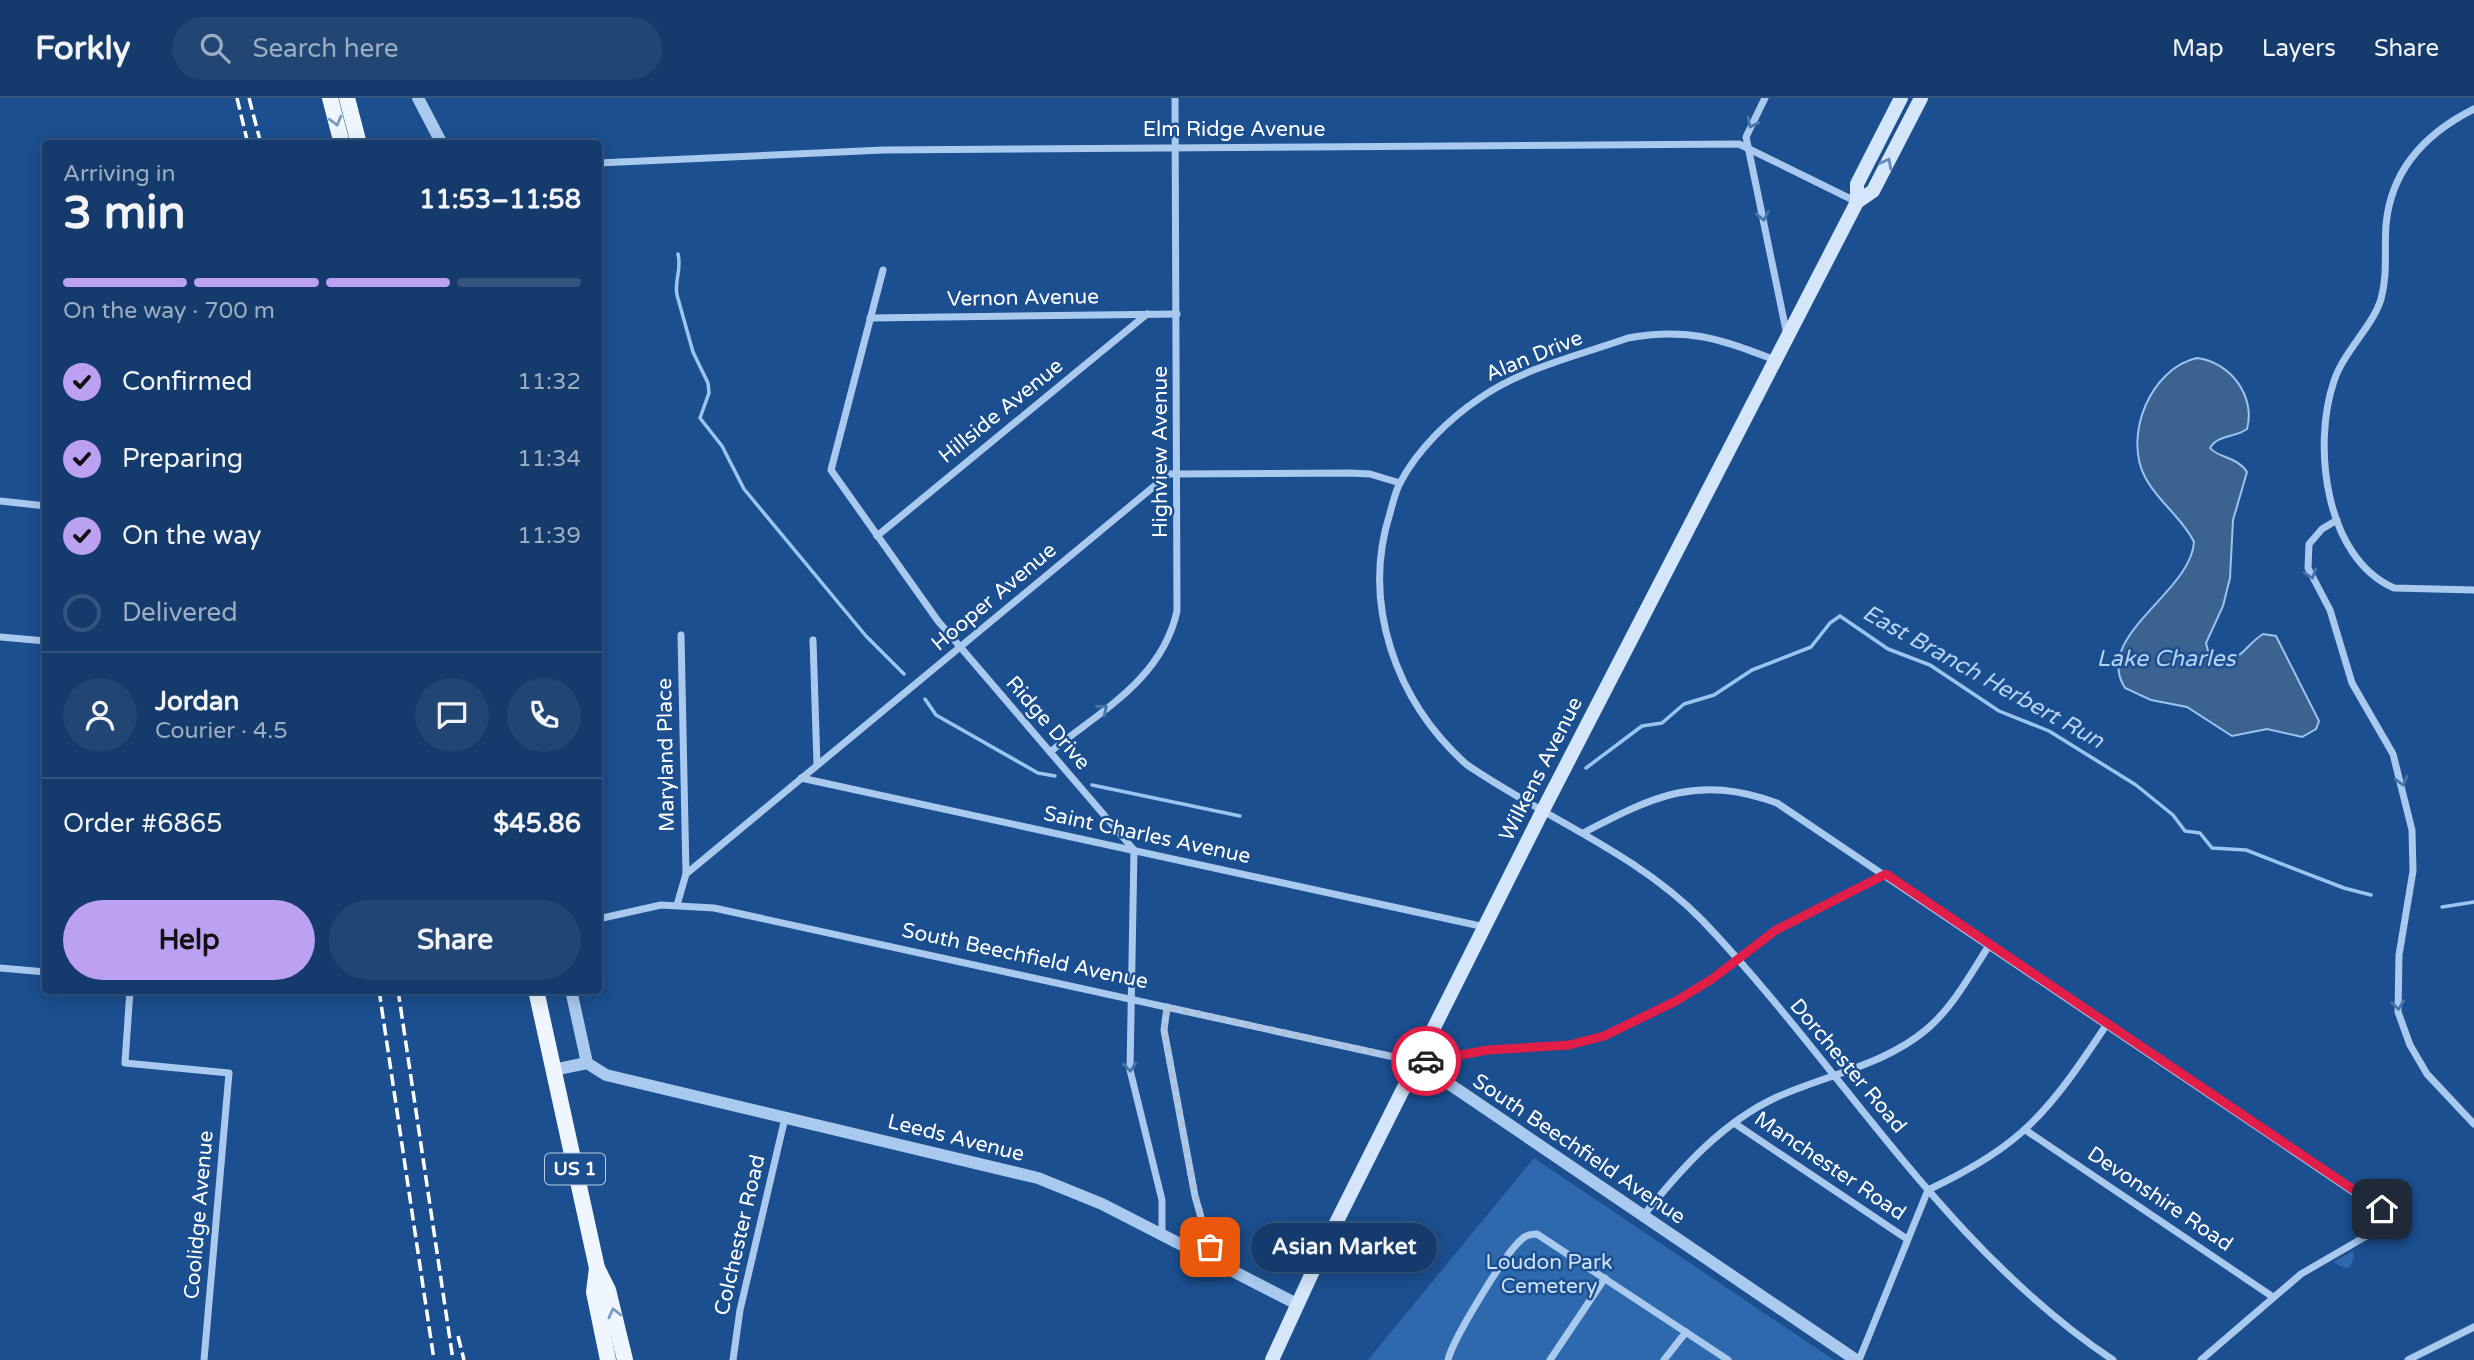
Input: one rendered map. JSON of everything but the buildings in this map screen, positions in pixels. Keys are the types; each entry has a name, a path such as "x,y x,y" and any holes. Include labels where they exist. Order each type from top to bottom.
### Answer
{"main road":[{"path":"330,98 341,140"},
{"path":"347,98 358,140"},
{"name":"Wilkens Avenue","path":"1272,1360 1297,1304 1543,810 1857,202 1857,184 1901,98"},
{"name":"Wilkens Avenue","path":"1857,202 1873,191 1922,98"},
{"name":"US 1","path":"537,994 597,1268 608,1290 625,1360"},
{"name":"US 1","path":"597,1268 594,1292 608,1360"}],"street":[{"path":"418,98 440,140"},
{"name":"Highview Avenue","path":"1050,752 1150,671 1167,645 1177,611 1175,98"},
{"path":"1765,98 1746,137 1787,336"},
{"path":"2474,108 2449,122 2420,146 2395,183 2386,224 2386,269 2380,302 2341,363 2322,431 2324,474 2337,520 2354,553 2383,583 2407,590 2474,590"},
{"name":"Elm Ridge Avenue","path":"602,163 767,153 1175,146 1739,144 1857,202"},
{"name":"Ridge Drive","path":"883,270 831,470 960,647 1134,850"},
{"name":"Hillside Avenue","path":"877,536 1147,314"},
{"name":"Vernon Avenue","path":"870,318 1177,314"},
{"name":"Alan Drive","path":"1543,810 1486,778 1448,748 1419,709 1395,661 1380,604 1379,558 1400,483 1441,430 1481,397 1507,383 1628,338 1693,333 1717,338 1775,361"},
{"path":"1177,474 1350,473 1370,474 1400,483"},
{"name":"Hooper Avenue","path":"686,874 1169,474 1177,474"},
{"path":"0,501 42,506"},
{"path":"2337,520 2322,529 2309,544 2308,568 2334,621 2352,683 2393,754 2412,830 2413,871 2398,965 2398,1012 2410,1045 2427,1074 2474,1124"},
{"name":"Maryland Place","path":"681,635 686,874"},
{"path":"0,637 42,641"},
{"path":"813,640 817,765"},
{"name":"Saint Charles Avenue","path":"801,778 1486,927"},
{"path":"1583,833 1651,798 1708,787 1755,794 1787,808 2382,1209 2389,1219 2382,1227 2301,1274 2201,1360"},
{"name":"Dorchester Road","path":"1543,810 1661,884 1702,921 1967,1235 2030,1297 2113,1360"},
{"path":"1134,850 1129,1054 1132,1084 1161,1200 1162,1234"},
{"path":"677,905 686,874"},
{"path":"1417,1062 1488,1050 1569,1045 1604,1036 1676,1001 1737,961 1776,930 1886,874"},
{"name":"South Beechfield Avenue","path":"602,918 643,907 677,905 714,908 1417,1062 1857,1360"},
{"path":"1643,1216 1685,1166 1734,1123 1775,1098 1886,1054 1926,1030 1942,1015 1990,944"},
{"path":"0,968 42,972"},
{"name":"Coolidge Avenue","path":"130,994 125,1063 229,1073 204,1360"},
{"path":"553,1070 587,1063 572,994"},
{"path":"1167,1007 1164,1030 1195,1196 1213,1261"},
{"path":"1857,1360 1928,1189 1970,1170 2027,1130 2069,1080 2106,1024"},
{"name":"Leeds Avenue","path":"587,1063 594,1070 625,1082 1038,1178 1162,1234 1297,1304"},
{"name":"Colchester Road","path":"733,1360 740,1310 785,1118"},
{"name":"Manchester Road","path":"1734,1123 1907,1239"},
{"name":"Devonshire Road","path":"2027,1130 2273,1297"},
{"path":"1448,1360 1457,1336 1514,1248 1528,1235 1545,1238 1728,1360"},
{"path":"1550,1360 1605,1278"},
{"path":"2410,1359 2474,1327"},
{"path":"1664,1360 1686,1332"}],"green space":[{"name":"Loudon Park Cemetery","path":"1534,1158 1834,1360 1368,1360"},
{"path":"2353,1251 2350,1267 2344,1268 2333,1262"}],"water":[{"name":"Lake Charles","path":"2197,358 2220,366 2238,383 2248,405 2249,417 2247,429 2217,440 2210,448 2239,463 2247,472 2233,520 2230,578 2223,606 2206,643 2208,651 2216,661 2231,660 2263,634 2276,636 2319,721 2316,729 2302,737 2267,729 2232,736 2187,707 2151,700 2125,688 2118,669 2121,650 2132,632 2177,579 2189,561 2194,542 2150,486 2139,460 2137,442 2145,406 2155,389 2166,375 2181,364"}],"waterway":[{"name":"East Branch Herbert Run","path":"678,254 677,295 693,352 708,383 709,393 700,418 722,446 744,489 866,636 904,674"},
{"name":"East Branch Herbert Run","path":"1586,768 1642,726 1662,723 1684,704 1714,695 1752,670 1811,647 1830,623 1840,616 1888,649 1930,665 1999,711 2049,731 2136,785 2173,815 2185,831 2200,833 2212,848 2246,850 2344,888 2371,895"},
{"name":"East Branch Herbert Run","path":"925,699 936,715 1038,773 1055,776"},
{"name":"East Branch Herbert Run","path":"1092,785 1240,816"},
{"name":"East Branch Herbert Run","path":"2442,907 2474,902"}],"railway":[{"path":"237,98 247,140"},
{"path":"249,98 260,140"},
{"path":"380,994 434,1360"},
{"path":"399,994 453,1360"},
{"path":"458,1336 464,1360"}],"way so far":[{"path":"1210,1247 1195,1196 1164,1030 1167,1007 1417,1062 1426,1061"}],"place":[{"name":"Asian Market","path":"1210,1247"}],"route":[{"path":"1426,1061 1488,1050 1569,1045 1604,1036 1676,1001 1712,979 1776,930 1886,874 2382,1209"}]}
